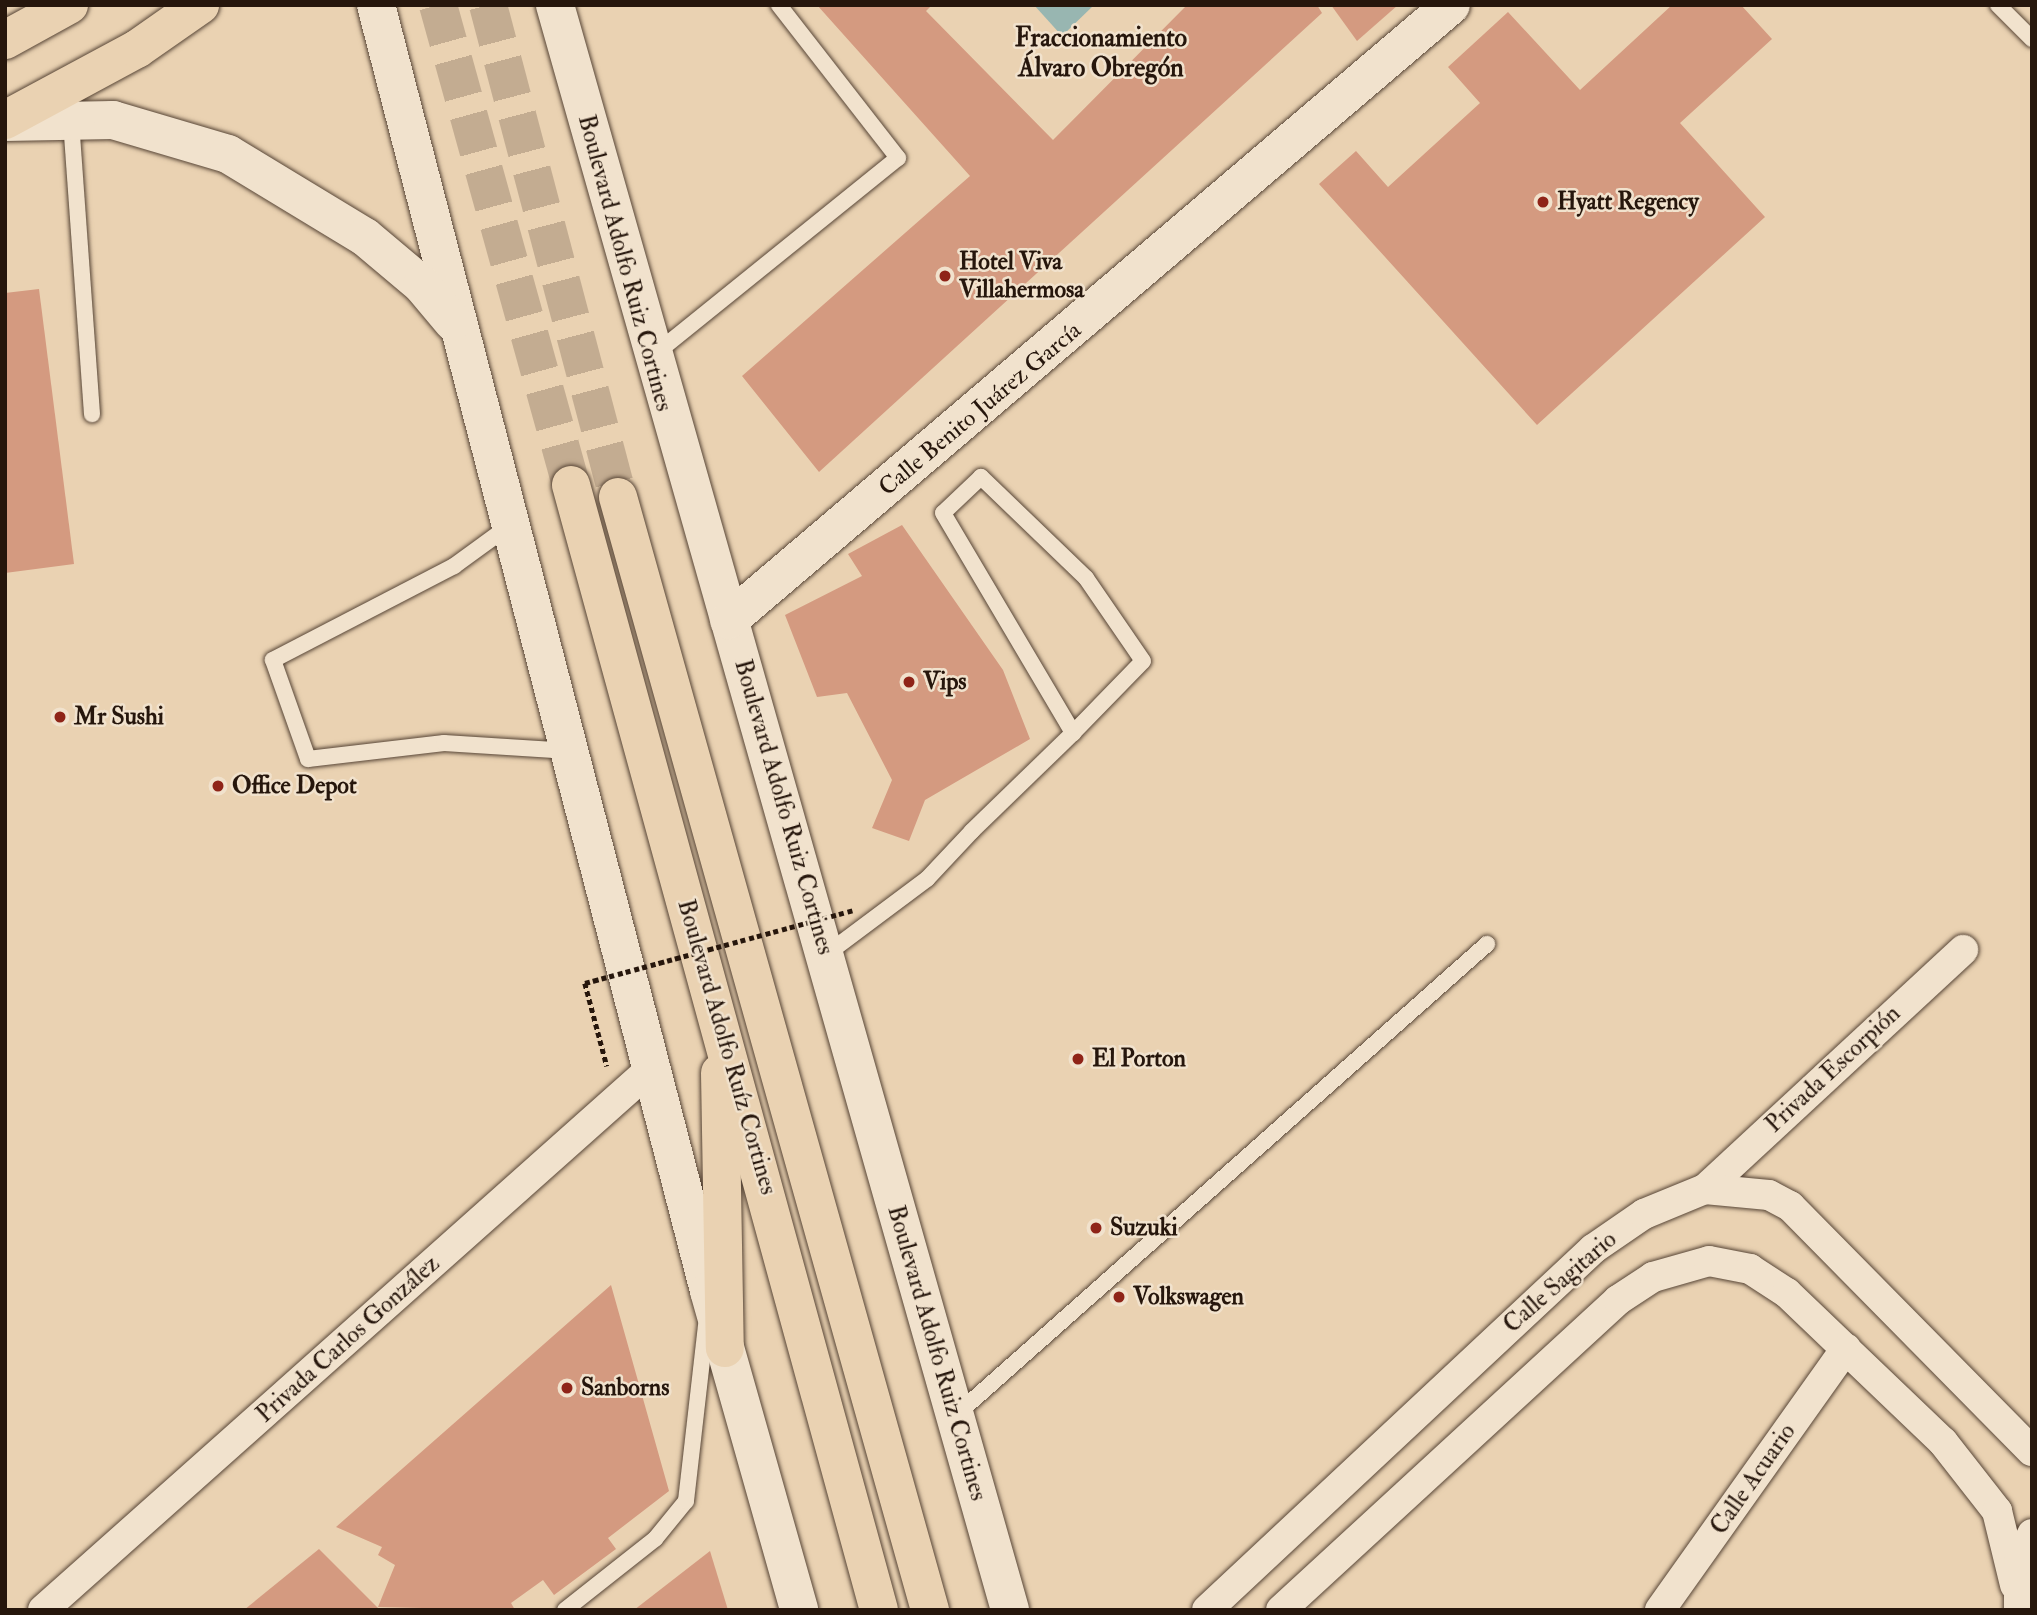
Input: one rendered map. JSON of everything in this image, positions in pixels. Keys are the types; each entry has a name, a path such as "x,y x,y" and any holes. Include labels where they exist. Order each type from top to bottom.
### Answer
{"main road":[{"path":"5,40 69,5"},
{"path":"5,121 93,74 200,5"},
{"path":"376,5 709,1291 799,1610"},
{"name":"Boulevard Adolfo Ruiz Cortines","path":"555,5 650,357 828,953 954,1417 1010,1610"},
{"path":"565,47 571,5"},
{"name":"Calle Benito Juárez García","path":"729,620 1451,5"},
{"path":"5,121 69,124 94,118 159,129 262,171 389,255 459,331"},
{"name":"Boulevard Adolfo Ruíz Cortines","path":"571,485 879,1610"},
{"name":"Boulevard Adolfo Ruíz Cortines","path":"618,497 930,1610"},
{"path":"719,1019 725,1348"}],"street":[{"name":"Privada Escorpión","path":"1705,1189 1963,950"},
{"name":"Privada Carlos González","path":"43,1610 653,1068"},
{"name":"Calle Sagitario","path":"1207,1610 1593,1249 1644,1214 1705,1189 1769,1195 1790,1206 2032,1451"},
{"name":"Calle Sagitario","path":"1281,1610 1589,1324 1653,1277 1709,1261 1750,1269 1787,1293 1846,1348 1984,1489 2007,1535 2017,1597"},
{"name":"Calle Acuario","path":"1660,1610 1846,1348"},
{"path":"2017,1597 2032,1534"}],"lane":[{"path":"650,357 898,158 779,5"},
{"path":"1998,5 2032,39"},
{"path":"92,414 69,124 93,74"},
{"path":"828,953 926,880 1073,733 1143,661 1086,578 981,477 943,513 1073,733"},
{"path":"509,526 454,566 273,660 308,759 444,743 570,751"},
{"path":"954,1417 1487,944"},
{"path":"565,1610 655,1539 686,1501 709,1291"}],"path":[{"path":"606,1063 585,983 853,910"}],"water":[{"path":"1034,5 1094,5 1062,36"}],"building":[{"name":"Hotel Viva Villahermosa","path":"817,5 932,5 926,11 1053,140 1187,5 1317,5 1322,13 819,472 742,376 970,176"},
{"path":"1331,5 1398,5 1357,41"},
{"name":"Hyatt Regency","path":"1672,5 1741,5 1772,39 1680,123 1765,217 1537,425 1319,184 1356,151 1388,187 1480,103 1448,67 1508,12 1580,90"},
{"path":"39,289 74,564 5,573 5,293"},
{"name":"Vips","path":"902,525 1003,670 1030,739 925,800 909,841 872,828 892,780 847,693 817,697 785,615 862,576 848,554"},
{"name":"Sanborns","path":"611,1285 669,1491 608,1538 616,1549 554,1595 543,1580 511,1603 515,1610 378,1607 395,1565 378,1555 382,1547 336,1527"},
{"path":"319,1549 378,1608 244,1610"},
{"path":"710,1551 728,1610 634,1610"}],"tunnel":[{"path":"438,5 571,485"},
{"path":"488,5 618,497"}],"place":[{"name":"Hyatt Regency","path":"1543,202"},
{"name":"Hotel Viva Villahermosa","path":"945,276"},
{"name":"Vips","path":"909,682"},
{"name":"Mr Sushi","path":"60,717"},
{"name":"Office Depot","path":"218,786"},
{"name":"El Porton","path":"1078,1059"},
{"name":"Suzuki","path":"1096,1228"},
{"name":"Volkswagen","path":"1119,1297"},
{"name":"Sanborns","path":"567,1388"}],"district":[{"name":"Fraccionamiento Álvaro Obregón","path":"1101,54"}]}
